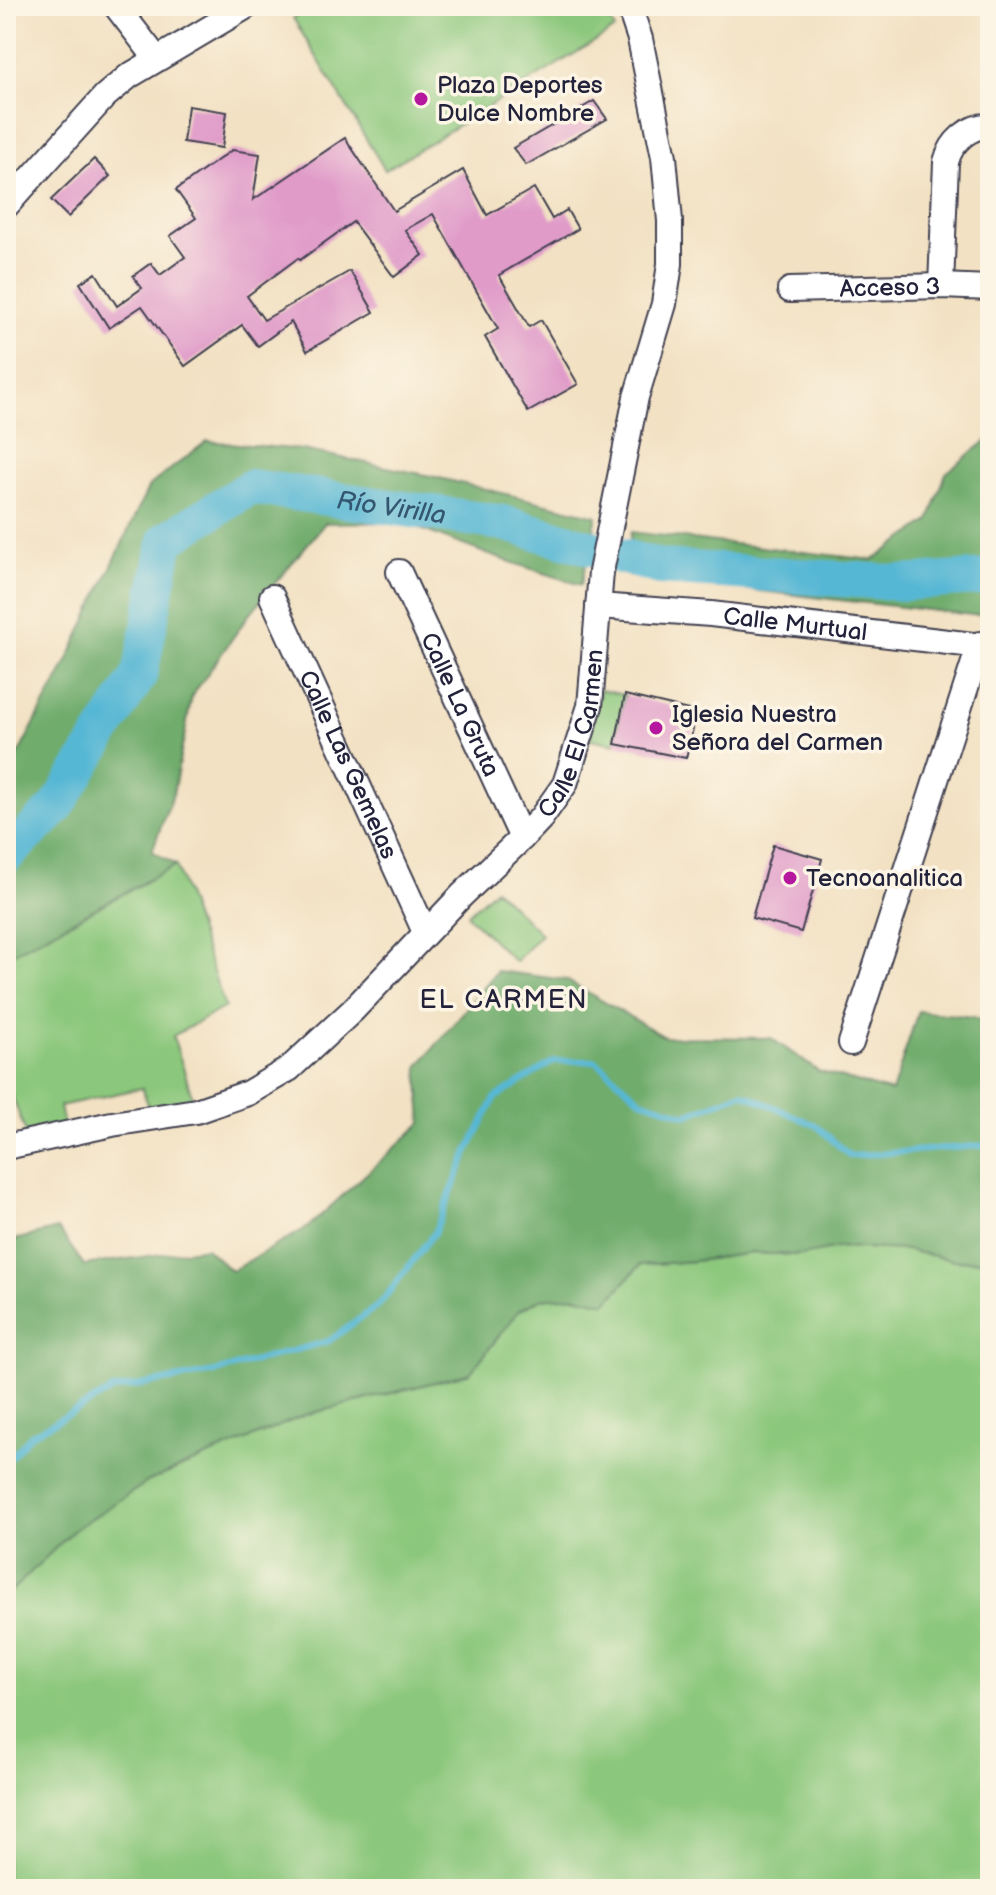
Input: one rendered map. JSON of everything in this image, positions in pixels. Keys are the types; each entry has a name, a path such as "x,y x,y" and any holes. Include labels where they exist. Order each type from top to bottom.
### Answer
{"street":[{"path":"116,6 156,58"},
{"path":"6,206 105,96 156,58 247,6"},
{"name":"Calle El Carmen","path":"6,1147 112,1124 196,1111 248,1093 289,1069 352,1011 425,932 522,838 541,818 565,784 590,706 601,572 636,397 664,304 670,264 670,221 664,157 640,39 629,6"},
{"path":"941,286 949,149 967,132 983,125 990,126"},
{"name":"Acceso 3","path":"790,290 941,286 990,288"},
{"name":"Calle La Gruta","path":"399,572 522,838"},
{"name":"Calle Las Gemelas","path":"272,597 425,932"},
{"name":"Calle Murtual","path":"598,606 711,614 985,646"},
{"path":"851,1043 985,646"}],"green space":[{"name":"Plaza Deportes Dulce Nombre","path":"312,6 601,6 615,29 385,170 293,18"},
{"path":"990,438 990,614 972,615 628,576 631,532 873,560 929,521 946,473"},
{"path":"207,441 303,450 431,476 597,516 581,585 402,522 325,523 248,616 192,696 173,794 152,851 176,865 6,957 6,777 65,666 149,486"},
{"path":"600,690 625,695 615,744 590,739"},
{"path":"176,865 225,1007 173,1036 194,1102 150,1110 142,1088 60,1106 64,1127 27,1136 6,1079 6,957"},
{"path":"495,889 541,934 515,962 467,915"},
{"path":"497,971 566,980 665,1037 771,1038 818,1071 892,1092 918,1011 974,1017 990,1025 990,1261 952,1260 907,1250 842,1247 802,1255 751,1253 640,1265 606,1303 575,1296 540,1299 518,1311 470,1373 305,1415 149,1481 75,1529 6,1596 6,1242 58,1229 84,1265 206,1248 231,1271 308,1227 422,1123 418,1067"},
{"path":"842,1247 907,1250 952,1260 990,1261 990,1889 6,1889 6,1596 75,1529 149,1481 305,1415 470,1373 519,1311 540,1299 575,1296 606,1303 640,1265 751,1253 802,1255"}],"building":[{"path":"594,101 607,119 526,165 513,148"},
{"path":"188,106 227,112 222,148 183,142"},
{"path":"345,138 394,211 463,170 487,215 534,188 552,219 567,210 578,229 499,275 529,327 541,320 578,384 528,412 485,337 498,329 433,214 405,230 423,255 394,277 353,222 247,296 264,320 350,271 374,312 307,351 291,322 258,346 242,325 185,366 142,306 109,328 80,283 96,273 117,306 142,288 133,276 151,263 160,275 185,257 170,236 196,218 176,190 232,150 260,154 253,200"},
{"path":"94,159 110,176 68,217 51,200"},
{"name":"Iglesia Nuestra Señora del Carmen","path":"625,695 697,712 686,758 615,744"},
{"name":"Tecnoanalitica","path":"773,845 822,859 801,932 752,918"}],"waterway":[{"name":"Río Virilla","path":"6,856 56,808 140,674 166,540 251,487 503,523 660,567 903,583 990,577"},
{"path":"6,1463 31,1435 113,1390 215,1372 329,1341 380,1304 434,1233 469,1149 495,1098 554,1061 596,1061 641,1100 686,1115 742,1093 817,1126 850,1156 990,1145"}],"place":[{"name":"Plaza Deportes Dulce Nombre","path":"421,99"},
{"name":"Iglesia Nuestra Señora del Carmen","path":"656,728"},
{"name":"Tecnoanalitica","path":"790,878"}],"district":[{"name":"EL CARMEN","path":"504,999"}]}
